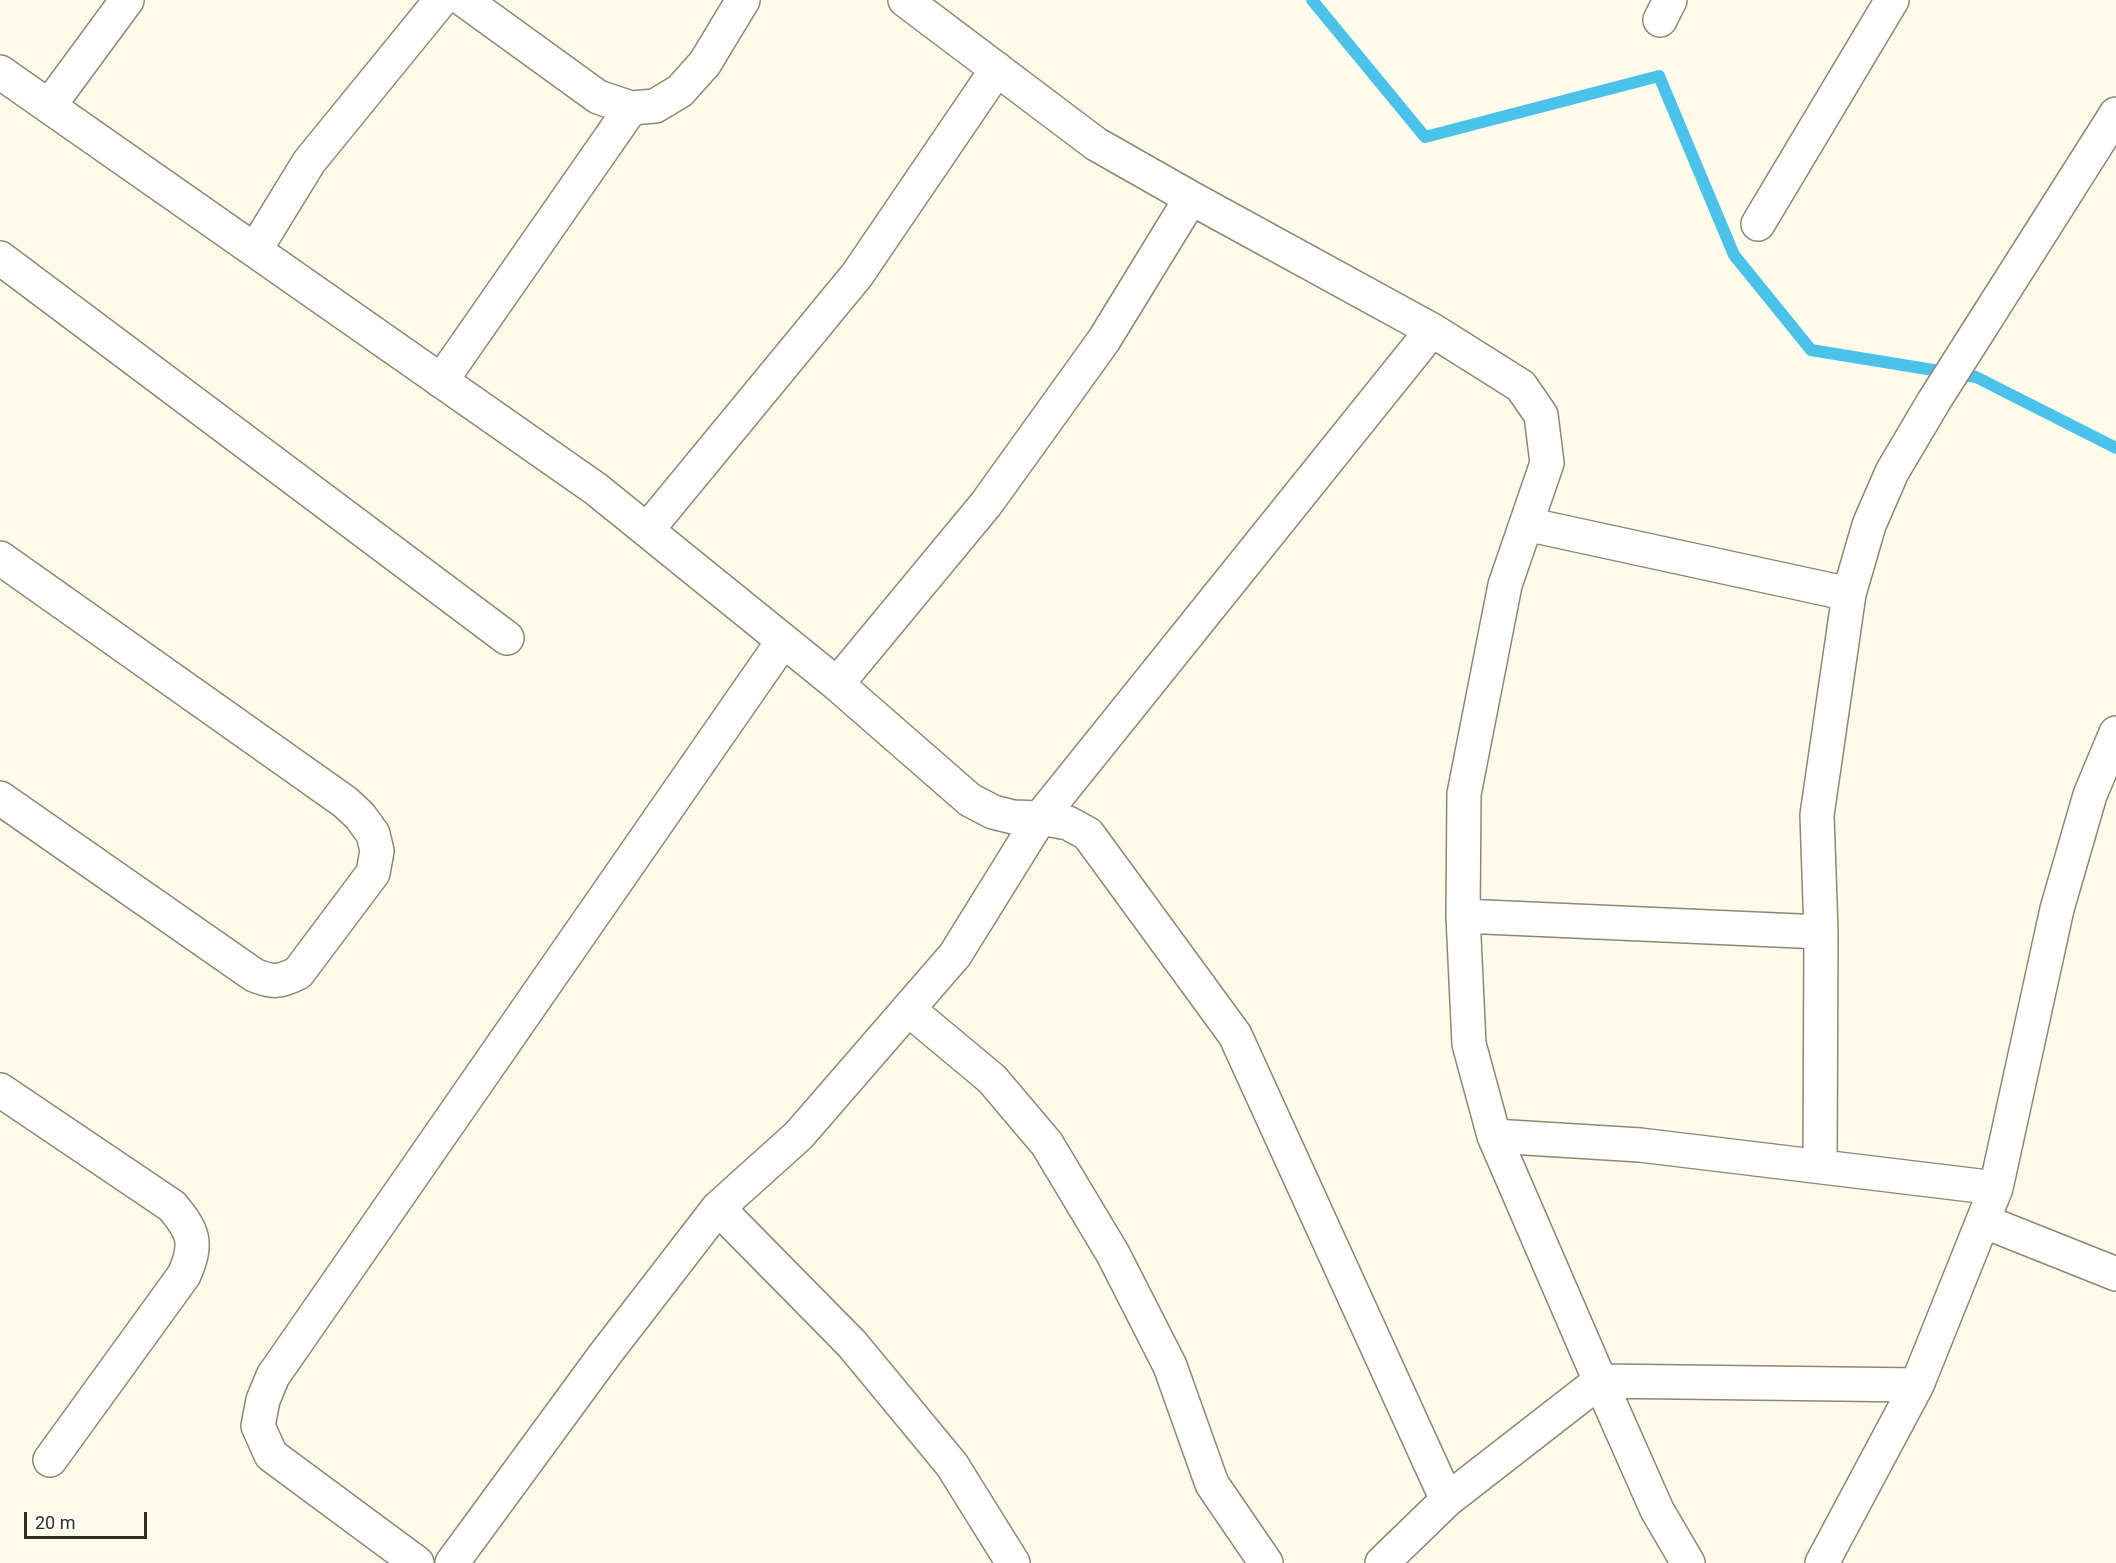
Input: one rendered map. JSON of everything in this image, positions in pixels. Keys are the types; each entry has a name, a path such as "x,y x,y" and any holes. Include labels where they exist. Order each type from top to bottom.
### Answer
{"street":[{"path":"49,106 127,0"},
{"path":"255,250 309,162 441,0"},
{"path":"464,0 598,97 631,108 655,106 680,91 705,63 742,0"},
{"path":"906,0 1096,144 1432,330 1521,386 1541,415 1547,463 1504,585 1464,794 1463,916 1469,1044 1494,1136 1657,1510 1688,1563"},
{"path":"1758,225 1892,0"},
{"path":"647,530 857,275 997,69"},
{"path":"0,72 596,489 837,684 970,800 993,812 1013,817 1040,818 1068,823 1088,834 1235,1035 1447,1500"},
{"path":"441,381 631,108"},
{"path":"1820,1166 1821,932 1817,815 1849,594 1869,525 1892,472 1934,401 2116,114"},
{"path":"837,684 986,504 1104,340 1191,198"},
{"path":"0,258 507,638"},
{"path":"452,1563 606,1353 718,1208 799,1135 955,955 1040,818 1432,330"},
{"path":"1526,524 1849,594"},
{"path":"0,558 345,802 360,816 373,834 377,851 373,873 298,973 284,980 269,981 254,975 0,798"},
{"path":"417,1563 271,1455 258,1426 263,1400 273,1376 783,641"},
{"path":"1822,1563 1917,1385 1996,1188 2057,909 2090,795 2116,733"},
{"path":"1463,916 1821,932"},
{"path":"908,1009 992,1079 1047,1144 1113,1254 1170,1366 1212,1484 1266,1563"},
{"path":"0,1090 172,1206 187,1223 192,1238 192,1257 184,1275 50,1460"},
{"path":"1494,1136 1640,1145 1996,1188"},
{"path":"718,1208 852,1344 952,1465 1013,1563"},
{"path":"1983,1221 2116,1274"},
{"path":"1382,1563 1447,1500 1600,1381 1917,1385"}],"waterway":[{"path":"1312,0 1425,137 1659,76 1734,255 1811,350 1976,377 2116,448"}]}
